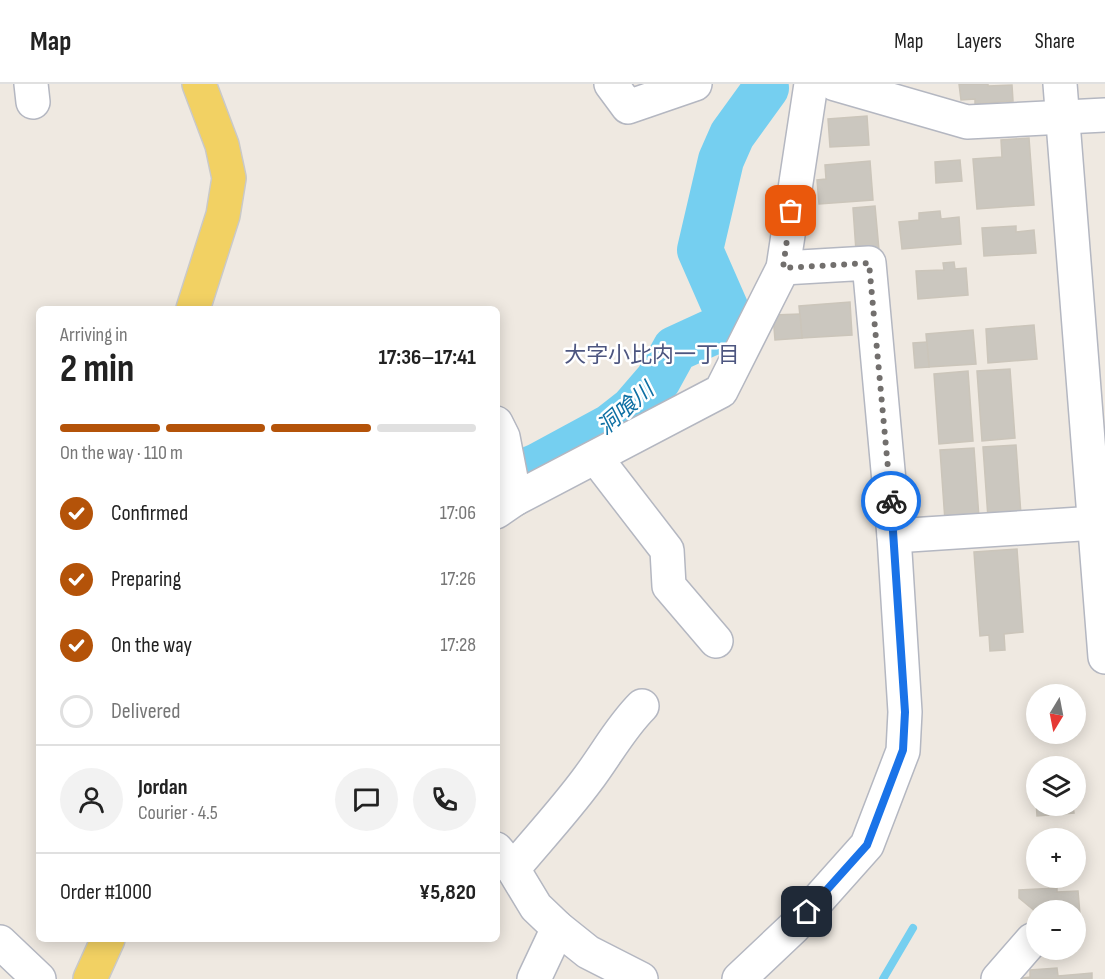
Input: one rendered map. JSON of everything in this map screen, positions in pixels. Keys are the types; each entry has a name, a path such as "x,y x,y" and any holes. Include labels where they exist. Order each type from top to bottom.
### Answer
{"main road":[{"path":"194,306 223,214 229,178 222,144 199,84"},
{"path":"90,979 107,942"}],"street":[{"path":"610,84 627,107 684,86"},
{"path":"500,431 503,437 508,491 596,458 721,391 783,268 811,84"},
{"path":"834,84 967,122 1105,115"},
{"path":"1060,84 1105,654"},
{"path":"739,979 792,928 867,845 903,750 905,712 894,536 869,263 783,268"},
{"path":"596,458 667,550 669,586 716,641"},
{"path":"894,536 1096,523"},
{"path":"641,979 588,951 558,928 536,907 505,859 567,807 626,723 642,706"},
{"path":"534,979 558,928"},
{"path":"0,942 39,979"},
{"path":"999,979 1026,947"}],"building":[{"path":"959,84 1012,85 1013,101 975,104 975,99 961,100"},
{"path":"867,116 869,145 830,147 828,119"},
{"path":"1029,138 1034,205 977,209 973,159 1002,157 1001,140"},
{"path":"960,160 962,181 936,183 935,162"},
{"path":"870,161 873,200 819,204 817,180 826,179 825,165"},
{"path":"875,206 879,250 856,251 853,208"},
{"path":"940,211 941,219 959,217 961,244 902,249 899,222 919,220 919,213"},
{"path":"1016,226 1016,232 1034,230 1036,253 984,256 982,228"},
{"path":"954,262 955,269 966,268 968,295 918,299 916,271 944,270 943,263"},
{"path":"850,302 852,335 802,338 799,306"},
{"path":"800,314 802,338 775,340 773,315"},
{"path":"1034,325 1037,359 988,363 986,329"},
{"path":"973,330 976,364 929,367 926,334"},
{"path":"927,342 929,367 915,368 913,343"},
{"path":"1010,369 1015,438 982,441 977,371"},
{"path":"968,371 973,441 939,444 934,374"},
{"path":"1016,445 1021,515 988,518 983,447"},
{"path":"974,448 979,518 945,521 940,450"},
{"path":"1017,549 1023,632 1004,634 1005,650 990,651 989,635 980,636 974,552"},
{"path":"1057,888 1057,892 1078,891 1079,900 1026,900 1026,904 1019,898 1019,890"},
{"path":"1057,968 1058,976 1092,973 1092,979 1016,979 1030,977 1030,970"}],"waterway":[{"name":"洞喰川","path":"500,474 519,474 538,466 610,427 633,409 658,380 675,349 712,332 727,331 732,323 700,250 721,160 732,135 766,88"},
{"path":"883,979 913,928"}],"way so far":[{"path":"791,211 783,268 869,263 891,501"}],"district":[{"name":"大字小比内一丁目","path":"652,354"}],"route":[{"path":"807,912 867,845 903,750 905,712 891,501"}]}
